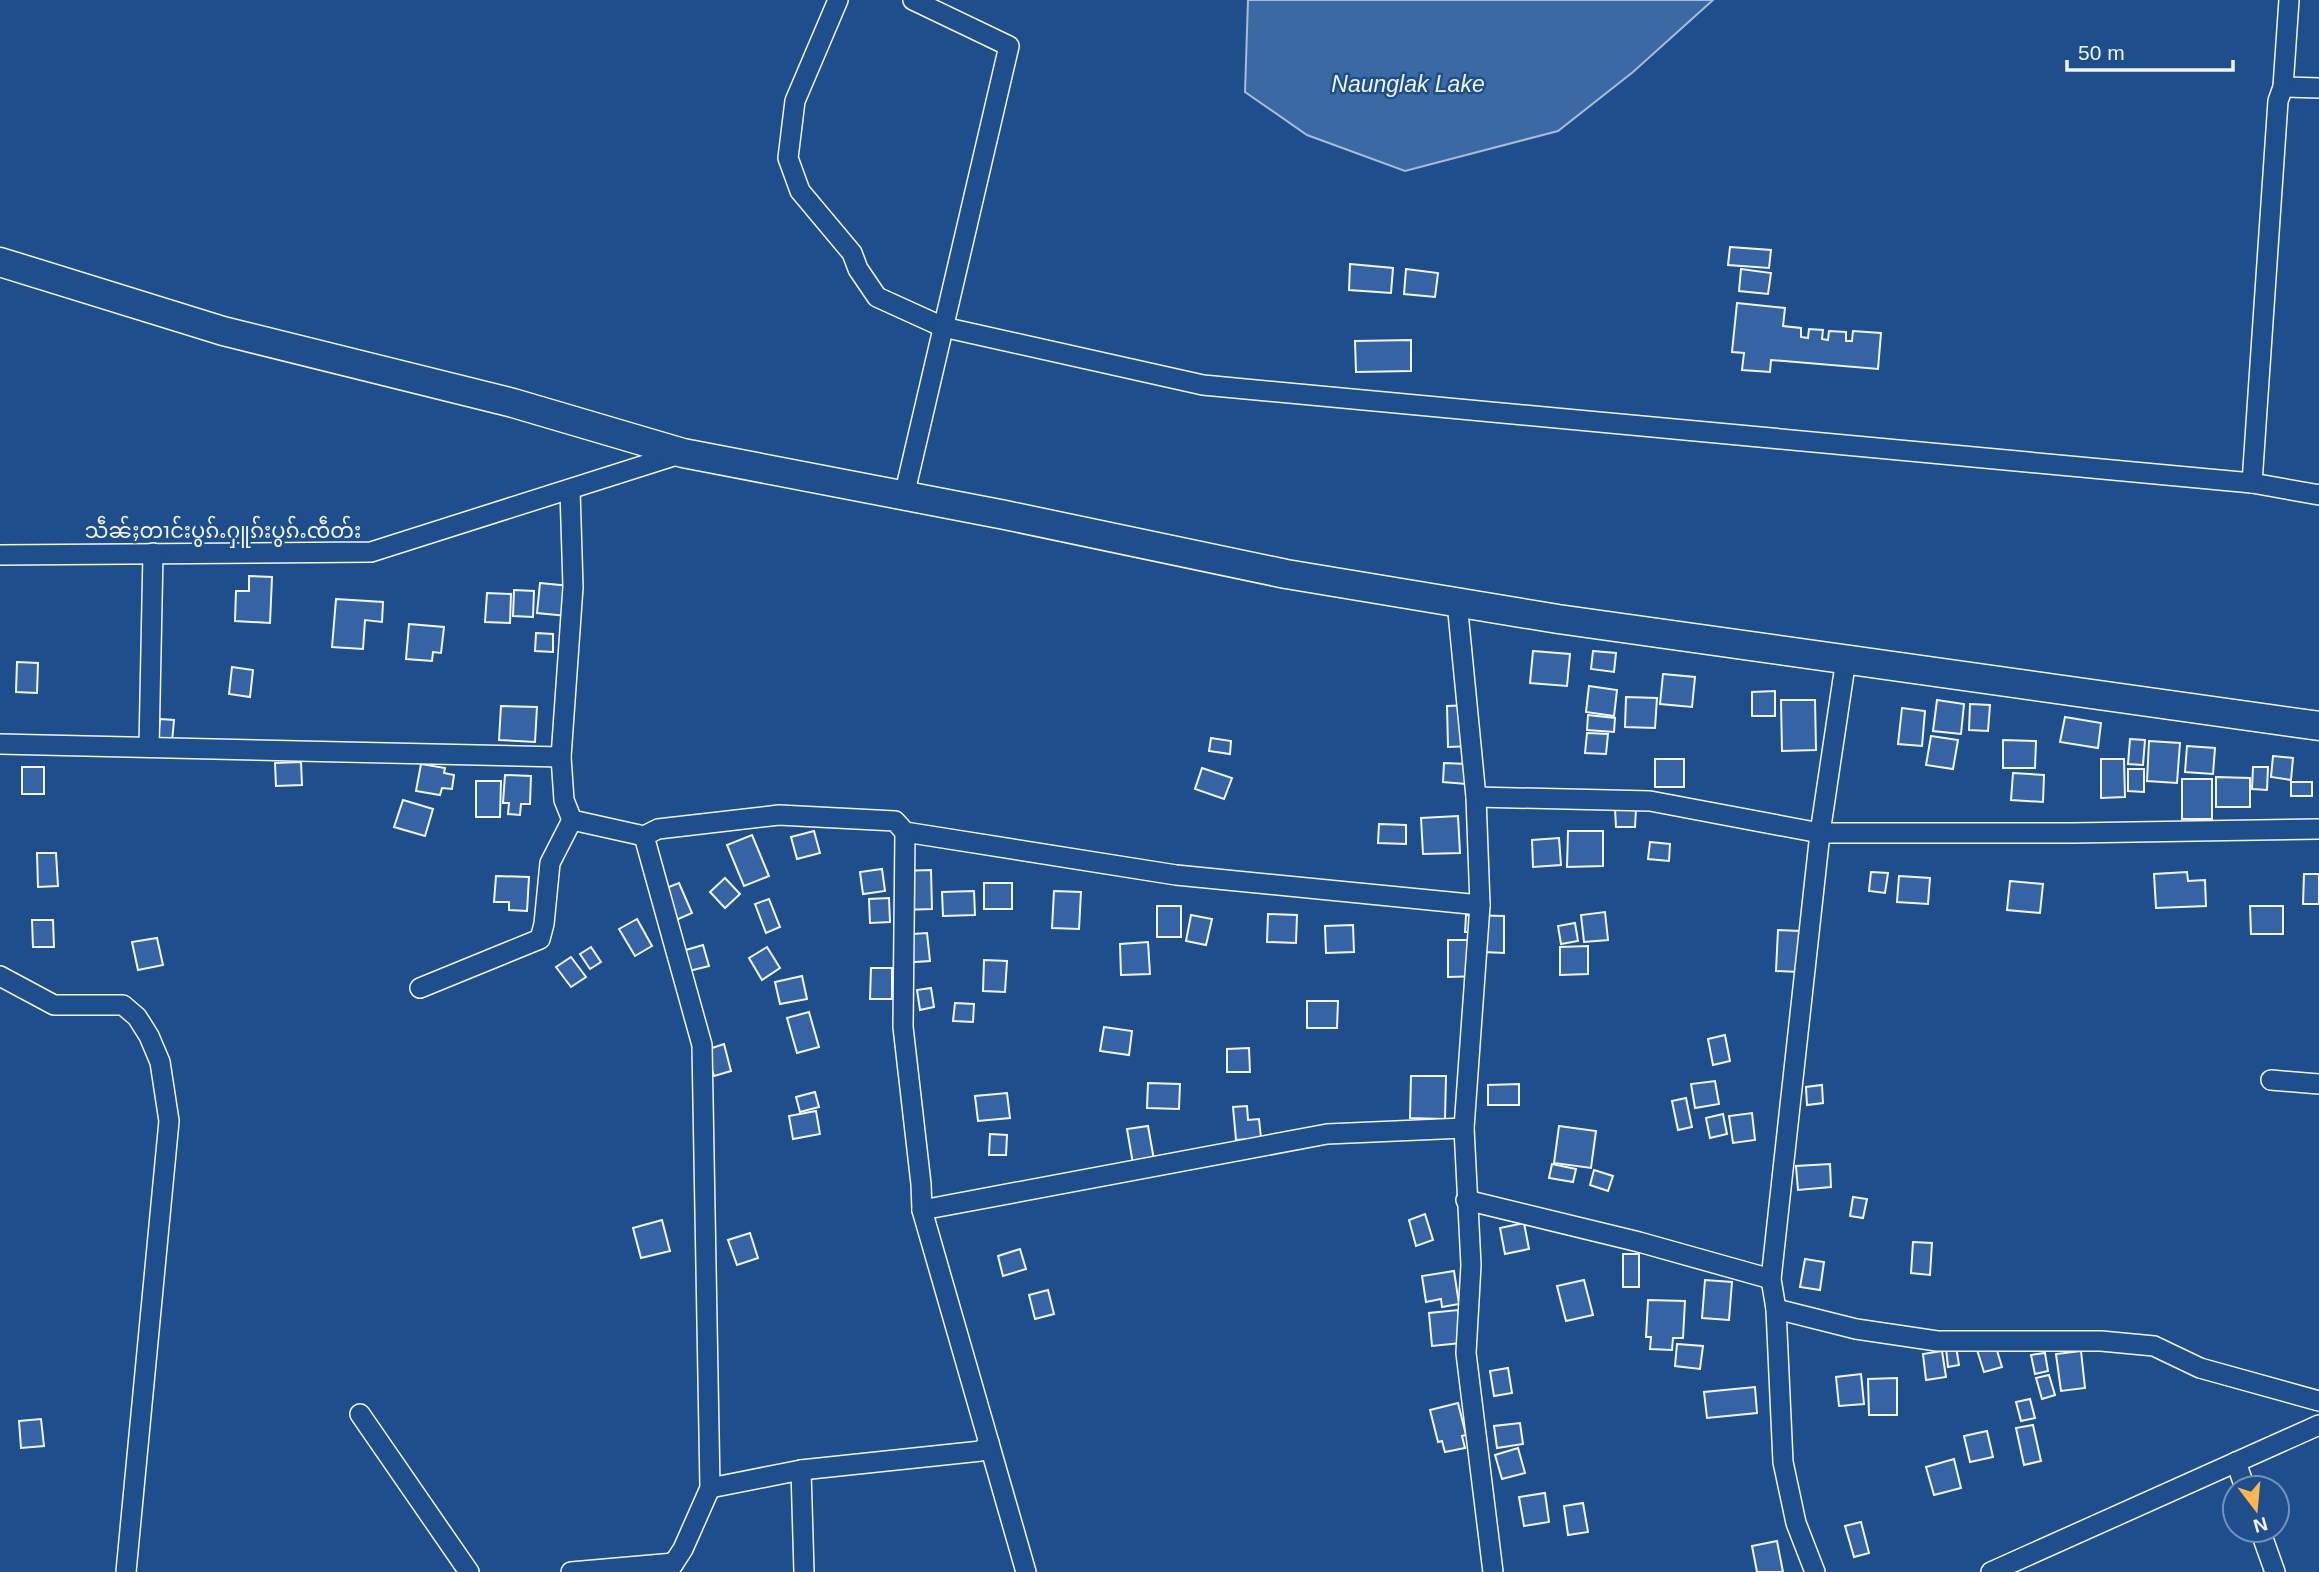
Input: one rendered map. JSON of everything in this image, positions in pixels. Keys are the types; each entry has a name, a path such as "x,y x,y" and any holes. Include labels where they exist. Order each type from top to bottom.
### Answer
{"main road":[{"path":"0,262 223,331 513,403 683,453 1005,514 1286,574 1558,619 2319,726"}],"street":[{"path":"838,0 795,101 788,158 800,191 852,253 858,269 877,297 943,327 1203,385 2252,483 2319,495"},
{"path":"904,496 1009,46 913,0"},
{"path":"2252,483 2278,101 2283,87 2289,0"},
{"path":"2283,87 2319,88"},
{"name":"သဵၼ်ႈတၢင်းပွၵ်ႉႁူၵ်းပွၵ်ႉၸဵတ်း","path":"0,555 371,552 683,453"},
{"path":"420,988 540,939 551,863 572,820 564,800 561,757 573,587 570,490"},
{"path":"149,747 153,554"},
{"path":"1457,602 1476,797 1480,905 1464,1128 1471,1265 1466,1353 1493,1572"},
{"path":"1815,1572 1796,1523 1783,1462 1776,1309 1771,1279 1820,833 1846,659"},
{"path":"0,744 561,757"},
{"path":"1476,797 1650,801 1820,833 2319,829"},
{"path":"572,820 645,836 657,829 779,815 895,821 905,832 1177,875 1480,905"},
{"path":"905,832 903,1027 922,1210 1026,1572"},
{"path":"571,1572 671,1567 683,1549 710,1488 702,1045 645,836"},
{"path":"0,976 54,1005 123,1005 137,1017 160,1062 169,1121 126,1572"},
{"path":"2271,1080 2319,1084"},
{"path":"922,1210 1327,1134 1464,1128"},
{"path":"1466,1200 1639,1242 1771,1279"},
{"path":"1776,1309 1856,1329 1937,1341 2101,1341 2154,1346 2200,1368 2319,1401"},
{"path":"359,1414 470,1572"},
{"path":"1991,1572 2319,1425"},
{"path":"710,1488 801,1470 981,1451 989,1443"},
{"path":"2236,1462 2240,1474"},
{"path":"801,1470 804,1572"},
{"path":"2265,1544 2275,1572"}],"water":[{"name":"Naunglak Lake","path":"1248,0 1713,0 1633,72 1558,131 1405,171 1307,135 1245,92"}],"building":[{"path":"1730,247 1771,250 1769,268 1728,265"},
{"path":"1350,264 1393,268 1391,293 1349,290"},
{"path":"1406,269 1438,273 1435,297 1404,294"},
{"path":"1741,269 1771,273 1768,294 1739,291"},
{"path":"1737,303 1785,308 1783,326 1801,328 1801,337 1808,338 1809,329 1823,330 1822,339 1828,340 1829,331 1846,332 1846,341 1852,341 1853,331 1881,333 1878,369 1771,360 1770,372 1742,370 1744,353 1732,352"},
{"path":"1411,340 1411,371 1356,372 1355,341"},
{"path":"249,576 272,577 270,623 235,621 236,591 249,591"},
{"path":"540,583 570,586 567,616 537,613"},
{"path":"514,590 534,591 533,617 513,616"},
{"path":"487,593 511,594 510,623 485,622"},
{"path":"336,599 383,602 382,622 365,620 363,649 332,647"},
{"path":"409,624 444,627 441,653 433,652 432,661 406,659"},
{"path":"536,633 553,634 553,652 535,651"},
{"path":"1533,651 1570,654 1567,686 1530,683"},
{"path":"1593,651 1616,653 1614,672 1591,669"},
{"path":"17,662 38,663 37,693 16,692"},
{"path":"232,667 253,670 250,697 229,694"},
{"path":"1663,674 1695,677 1692,707 1660,704"},
{"path":"1589,686 1617,690 1614,716 1586,712"},
{"path":"1775,691 1775,716 1752,716 1752,692"},
{"path":"1626,697 1657,698 1655,728 1625,727"},
{"path":"1781,700 1815,700 1816,750 1782,751"},
{"path":"1937,700 1964,704 1961,734 1933,731"},
{"path":"1970,704 1990,705 1988,731 1969,730"},
{"path":"1472,705 1473,746 1448,747 1447,706"},
{"path":"501,706 537,707 535,742 499,740"},
{"path":"1902,708 1925,711 1922,746 1898,744"},
{"path":"1588,715 1615,718 1614,732 1587,730"},
{"path":"2065,717 2101,723 2098,748 2060,742"},
{"path":"160,719 174,720 172,742 158,741"},
{"path":"1587,733 1608,734 1606,754 1585,753"},
{"path":"1931,736 1958,740 1953,769 1926,765"},
{"path":"1211,738 1231,741 1230,754 1209,751"},
{"path":"2130,739 2145,740 2143,765 2128,764"},
{"path":"2003,740 2036,741 2035,768 2003,768"},
{"path":"2149,741 2180,743 2177,783 2147,781"},
{"path":"2187,746 2215,748 2213,774 2185,772"},
{"path":"2273,756 2293,758 2291,780 2271,777"},
{"path":"1655,759 1684,759 1684,787 1655,787"},
{"path":"2101,759 2124,759 2125,797 2101,798"},
{"path":"301,762 302,785 276,786 275,763"},
{"path":"1444,763 1468,764 1466,784 1443,782"},
{"path":"421,764 445,768 444,773 454,775 452,789 442,788 440,795 416,791"},
{"path":"22,767 44,767 44,794 22,794"},
{"path":"2253,767 2268,767 2267,790 2252,789"},
{"path":"1202,768 1232,778 1224,799 1195,789"},
{"path":"2128,769 2144,769 2144,792 2128,791"},
{"path":"2013,773 2044,775 2043,802 2011,800"},
{"path":"505,775 531,776 530,804 521,804 520,815 508,814 509,803 503,803"},
{"path":"2216,777 2250,778 2250,807 2216,807"},
{"path":"2182,779 2212,779 2212,819 2182,819"},
{"path":"476,781 501,781 500,817 476,817"},
{"path":"2291,782 2312,782 2312,796 2291,796"},
{"path":"403,800 433,809 425,836 394,827"},
{"path":"1615,809 1636,809 1635,827 1616,827"},
{"path":"1458,816 1460,853 1423,854 1421,818"},
{"path":"1379,824 1406,825 1406,844 1378,843"},
{"path":"814,831 820,853 797,859 791,837"},
{"path":"1568,831 1603,831 1603,866 1567,867"},
{"path":"752,835 769,876 744,886 727,845"},
{"path":"1559,838 1561,865 1533,867 1532,840"},
{"path":"1650,842 1670,844 1669,861 1648,859"},
{"path":"37,853 56,853 58,886 38,887"},
{"path":"882,869 885,891 863,894 860,872"},
{"path":"931,870 932,909 901,910 900,871"},
{"path":"1871,872 1888,873 1885,893 1869,891"},
{"path":"2187,872 2188,881 2205,880 2206,906 2156,908 2154,874"},
{"path":"2304,874 2319,874 2319,904 2303,904"},
{"path":"496,876 529,877 527,911 509,910 509,902 494,902"},
{"path":"1899,876 1930,878 1928,904 1897,902"},
{"path":"725,878 740,894 725,908 710,892"},
{"path":"2010,881 2043,884 2040,913 2007,910"},
{"path":"679,883 692,913 674,921 661,890"},
{"path":"984,883 1012,883 1012,909 984,909"},
{"path":"974,891 975,915 943,916 942,892"},
{"path":"1054,891 1081,892 1079,929 1052,928"},
{"path":"889,898 890,922 870,923 869,899"},
{"path":"769,899 780,927 766,933 755,904"},
{"path":"1157,906 1181,906 1181,937 1157,937"},
{"path":"2250,906 2283,906 2283,934 2251,934"},
{"path":"1605,912 1608,940 1584,942 1581,915"},
{"path":"1268,914 1297,915 1296,943 1267,942"},
{"path":"1191,915 1212,919 1206,945 1186,941"},
{"path":"1466,915 1504,916 1504,953 1484,952 1484,932 1465,932"},
{"path":"637,919 652,946 635,956 619,929"},
{"path":"32,920 53,920 54,947 33,947"},
{"path":"1575,923 1578,941 1561,944 1558,926"},
{"path":"1353,925 1354,952 1326,953 1325,926"},
{"path":"1778,930 1800,931 1798,972 1776,971"},
{"path":"927,933 930,961 900,963 898,935"},
{"path":"157,938 163,965 138,970 132,942"},
{"path":"1448,940 1482,940 1483,976 1448,977"},
{"path":"1148,942 1150,974 1121,975 1120,944"},
{"path":"703,945 709,966 685,972 679,952"},
{"path":"1588,946 1588,974 1560,975 1560,947"},
{"path":"591,947 601,962 590,969 580,954"},
{"path":"767,947 780,968 762,980 749,958"},
{"path":"571,957 586,977 571,987 556,967"},
{"path":"984,960 1007,961 1005,992 983,991"},
{"path":"871,968 892,968 892,999 870,999"},
{"path":"802,976 807,999 780,1004 775,982"},
{"path":"931,988 934,1007 920,1010 917,990"},
{"path":"1307,1001 1338,1001 1337,1028 1307,1028"},
{"path":"955,1003 974,1004 973,1022 953,1021"},
{"path":"809,1012 819,1047 797,1053 787,1018"},
{"path":"1104,1027 1132,1031 1129,1055 1100,1051"},
{"path":"1725,1035 1730,1061 1713,1065 1708,1039"},
{"path":"724,1044 731,1071 714,1076 706,1050"},
{"path":"1249,1048 1250,1072 1227,1072 1227,1049"},
{"path":"1411,1076 1446,1076 1445,1119 1410,1118"},
{"path":"1715,1081 1719,1104 1695,1108 1691,1084"},
{"path":"1148,1083 1180,1084 1179,1109 1147,1108"},
{"path":"1519,1084 1519,1105 1488,1105 1488,1085"},
{"path":"1822,1085 1823,1103 1807,1105 1806,1087"},
{"path":"815,1092 819,1107 800,1112 796,1097"},
{"path":"1007,1093 1010,1118 978,1121 975,1096"},
{"path":"1686,1098 1692,1127 1678,1130 1672,1101"},
{"path":"1247,1106 1248,1120 1259,1119 1261,1138 1236,1140 1233,1107"},
{"path":"816,1111 820,1134 793,1139 789,1116"},
{"path":"1752,1113 1755,1140 1733,1143 1729,1116"},
{"path":"1723,1114 1727,1134 1710,1138 1706,1118"},
{"path":"1148,1126 1154,1160 1133,1164 1127,1129"},
{"path":"1559,1126 1596,1131 1591,1168 1554,1163"},
{"path":"990,1134 1007,1135 1006,1155 989,1155"},
{"path":"1552,1164 1576,1169 1573,1182 1549,1178"},
{"path":"1830,1164 1831,1187 1798,1190 1796,1166"},
{"path":"1594,1170 1613,1176 1608,1191 1590,1185"},
{"path":"1853,1197 1867,1199 1863,1218 1850,1216"},
{"path":"1425,1214 1433,1240 1416,1246 1409,1220"},
{"path":"662,1220 670,1251 641,1258 633,1228"},
{"path":"1524,1223 1529,1249 1505,1254 1500,1228"},
{"path":"750,1233 758,1258 737,1265 728,1240"},
{"path":"1913,1242 1932,1243 1930,1275 1911,1273"},
{"path":"1020,1249 1026,1269 1003,1276 998,1256"},
{"path":"1623,1254 1639,1254 1639,1287 1623,1287"},
{"path":"1805,1259 1824,1262 1820,1290 1800,1287"},
{"path":"1454,1271 1459,1304 1442,1307 1441,1299 1426,1302 1422,1276"},
{"path":"1584,1280 1593,1315 1566,1321 1557,1286"},
{"path":"1705,1280 1732,1282 1729,1320 1702,1318"},
{"path":"1048,1290 1054,1314 1035,1319 1029,1295"},
{"path":"1648,1300 1685,1301 1683,1338 1673,1338 1672,1350 1650,1349 1651,1337 1646,1337"},
{"path":"1458,1310 1461,1343 1432,1346 1429,1313"},
{"path":"1677,1344 1703,1346 1700,1369 1675,1366"},
{"path":"1995,1344 2002,1367 1984,1372 1977,1350"},
{"path":"1956,1346 1959,1365 1948,1367 1946,1348"},
{"path":"1942,1351 1946,1377 1926,1380 1923,1354"},
{"path":"2081,1351 2085,1388 2061,1391 2056,1354"},
{"path":"2045,1353 2048,1371 2035,1374 2031,1355"},
{"path":"1508,1368 1512,1393 1494,1396 1490,1371"},
{"path":"1861,1374 1864,1404 1839,1406 1836,1377"},
{"path":"2049,1375 2055,1395 2042,1399 2036,1378"},
{"path":"1897,1378 1897,1415 1869,1415 1868,1379"},
{"path":"1755,1387 1757,1413 1707,1418 1704,1392"},
{"path":"2030,1399 2035,1418 2021,1421 2016,1402"},
{"path":"1458,1403 1466,1435 1462,1436 1465,1448 1445,1452 1442,1441 1438,1442 1430,1410"},
{"path":"41,1419 44,1446 21,1448 19,1421"},
{"path":"1520,1423 1523,1444 1497,1448 1494,1426"},
{"path":"2033,1425 2041,1461 2024,1465 2016,1428"},
{"path":"1987,1431 1993,1457 1970,1462 1964,1436"},
{"path":"1518,1448 1525,1473 1502,1479 1495,1455"},
{"path":"1954,1459 1961,1488 1934,1495 1926,1467"},
{"path":"1545,1493 1549,1522 1524,1526 1519,1497"},
{"path":"1583,1503 1588,1532 1568,1535 1564,1506"},
{"path":"1861,1522 1869,1553 1854,1557 1845,1526"},
{"path":"1777,1541 1783,1572 1757,1572 1752,1546"}]}
